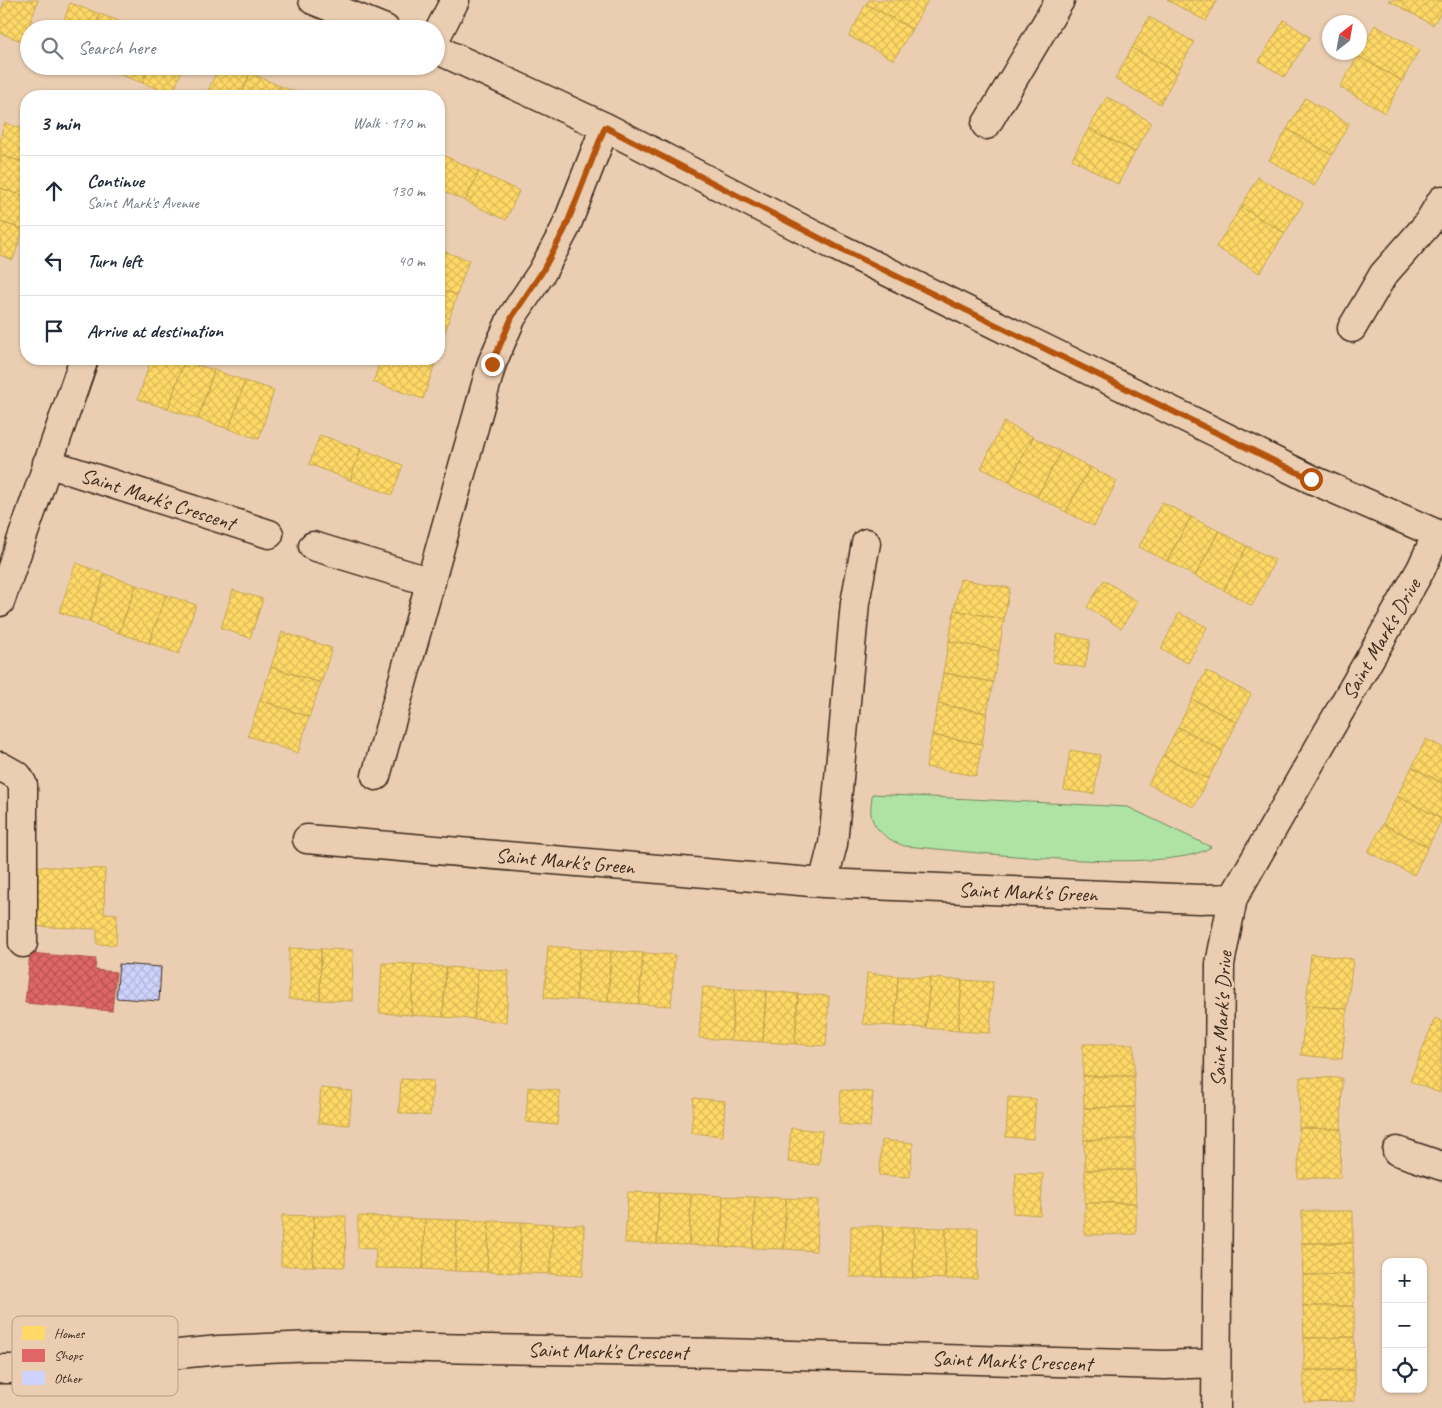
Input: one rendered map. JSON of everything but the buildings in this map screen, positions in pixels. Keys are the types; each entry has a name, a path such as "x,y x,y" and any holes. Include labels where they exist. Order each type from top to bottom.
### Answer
{"street":[{"path":"313,0 363,20"},
{"path":"444,20 454,0"},
{"path":"986,125 1060,0"},
{"path":"445,54 605,127 835,246 1311,479 1439,535"},
{"path":"376,776 492,364 512,317 542,272 565,229 605,127"},
{"path":"1352,328 1383,275 1426,225 1442,200"},
{"path":"0,602 82,365"},
{"name":"Saint Mark's Crescent","path":"47,463 270,534"},
{"name":"Saint Mark's Drive","path":"1216,1408 1220,973 1233,898 1439,535"},
{"path":"823,883 833,844 855,603 866,543"},
{"path":"312,546 431,582"},
{"path":"0,766 18,776 23,785 23,943"},
{"name":"Saint Mark's Green","path":"307,839 823,883 1199,899 1233,898"},
{"path":"1397,1151 1442,1166"},
{"name":"Saint Mark's Crescent","path":"178,1354 219,1350 315,1346 700,1353 1165,1365 1216,1363"}],"green space":[{"path":"872,794 1128,807 1211,847 1188,855 1154,860 1111,861 1017,856 905,846 894,842 875,825 871,812"}],"route":[{"path":"492,364 512,317 542,272 565,229 605,127 835,246 1311,479"}]}
